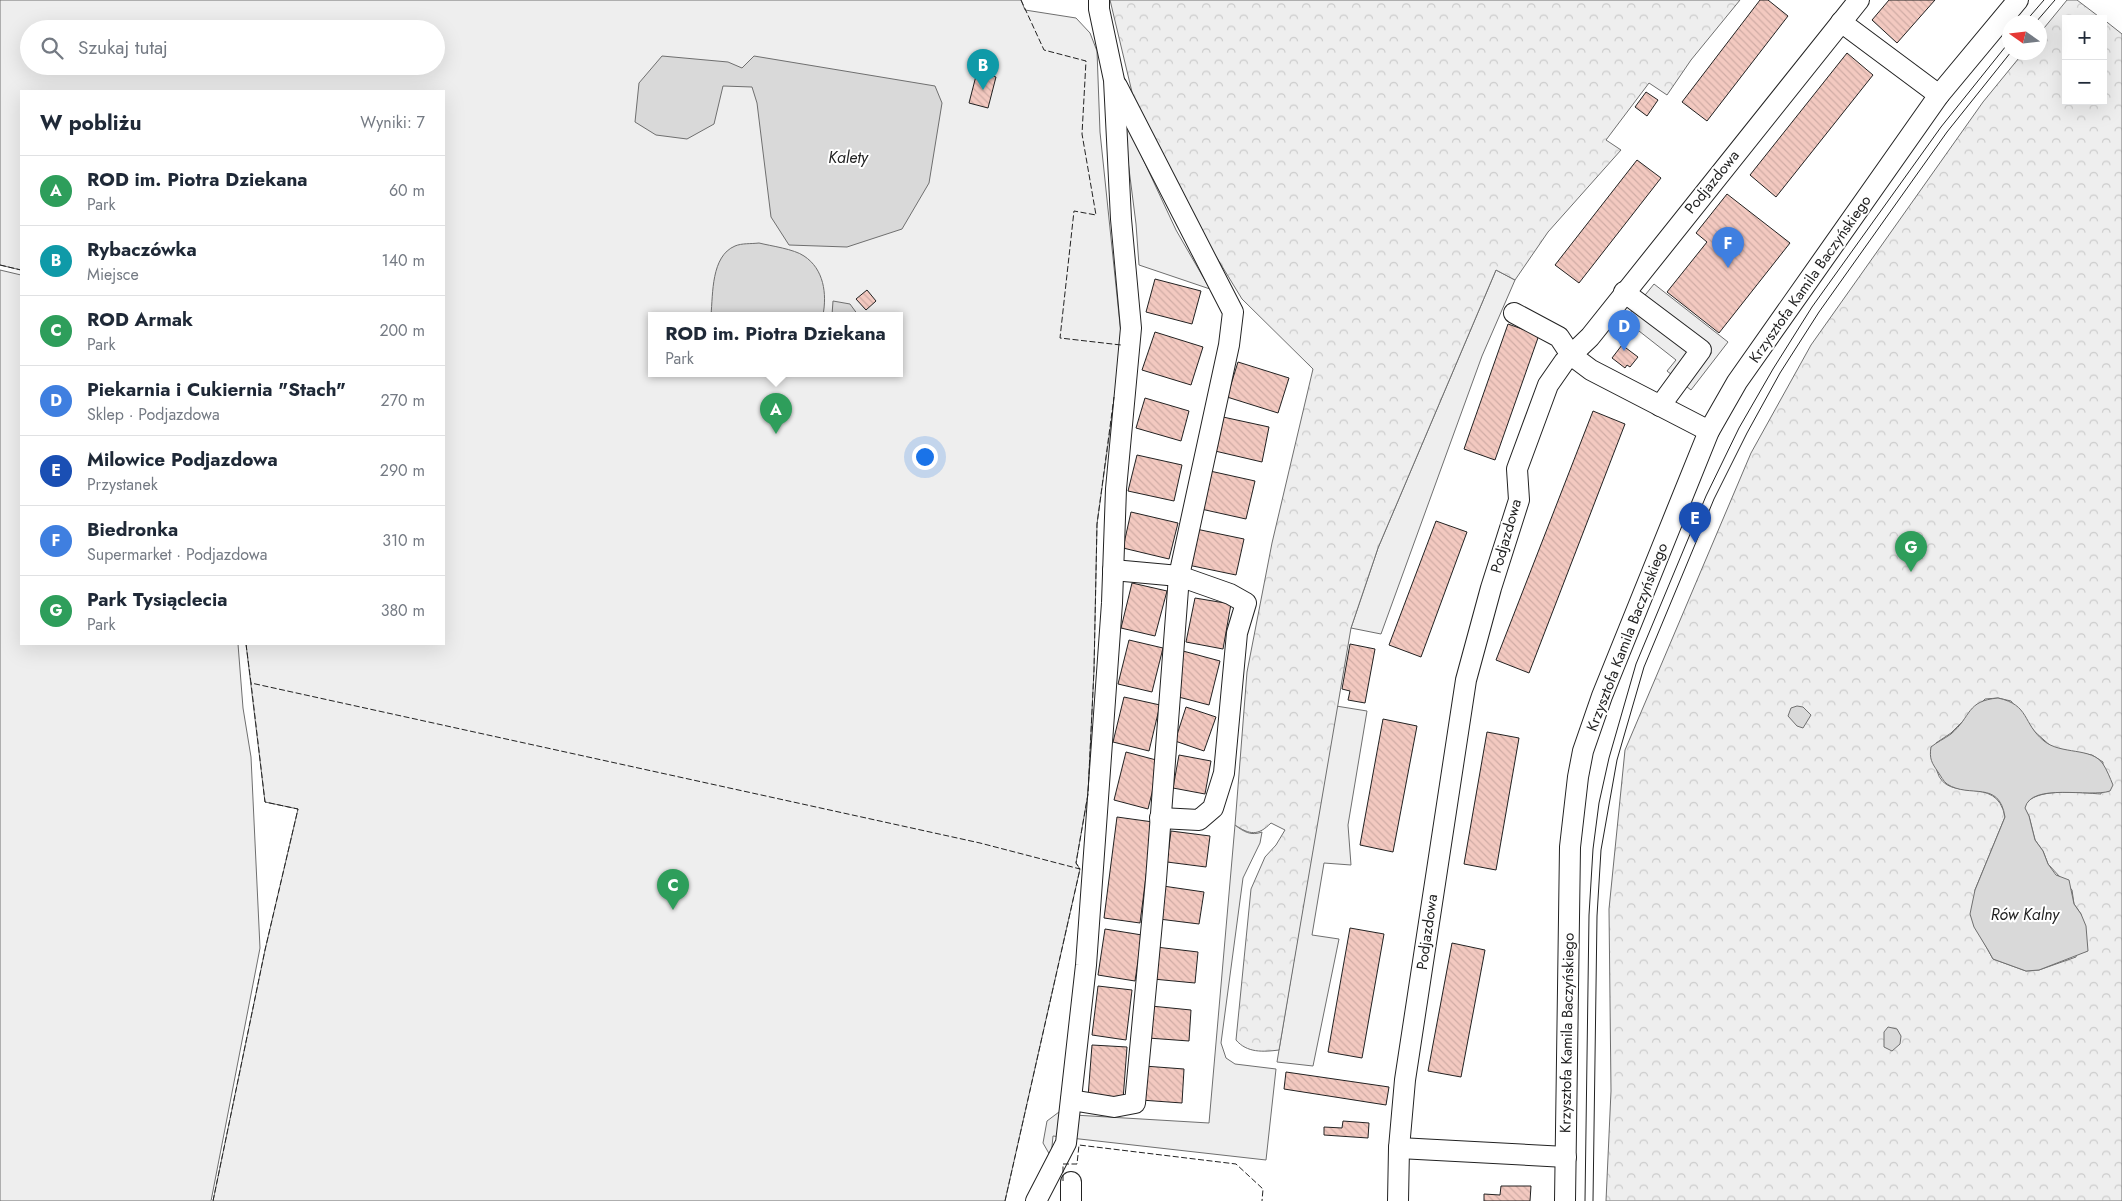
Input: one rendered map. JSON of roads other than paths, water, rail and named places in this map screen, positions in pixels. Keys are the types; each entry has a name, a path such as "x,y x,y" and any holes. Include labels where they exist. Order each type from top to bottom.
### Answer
{"street":[{"path":"1036,1201 1066,1143 1086,966 1100,796 1116,489 1131,328 1121,219 1114,80 1099,9 1099,0"},
{"name":"Podjazdowa","path":"1398,1201 1399,1148 1406,1070 1466,680 1490,588 1519,500 1517,469 1548,385 1555,372 1590,337 1858,0"},
{"name":"Krzysztofa Kamila Baczyńskiego","path":"1565,1201 1570,847 1578,777 1584,751 1602,696 1709,431 1737,382 1939,95 2018,0"},
{"path":"1841,22 1939,95"},
{"path":"1071,1100 1114,1108 1135,1103 1179,576 1229,345 1233,312 1114,80"},
{"path":"1624,292 1700,350 1660,406"},
{"path":"1514,313 1559,337 1571,354 1591,370 1709,431"},
{"path":"1113,570 1179,576 1230,594 1246,603 1238,633 1224,773 1213,808 1199,820 1160,818"},
{"path":"1399,1148 1566,1157"}],"water":[{"name":"Kalety","path":"662,56 728,62 742,68 754,56 935,86 942,103 929,183 902,229 847,247 789,245 771,217 757,103 752,87 723,86 714,124 687,139 656,135 635,122 639,83"},
{"path":"759,243 794,251 811,261 822,282 825,299 823,312 711,312 713,287 721,258 735,246"},
{"path":"833,301 850,304 856,312 832,312"},
{"name":"Rów Kalny","path":"1998,698 2016,705 2044,741 2059,748 2092,755 2098,759 2103,764 2113,785 2110,791 2101,793 2062,792 2038,795 2030,800 2025,808 2035,840 2043,851 2048,864 2056,875 2069,880 2074,904 2086,926 2088,951 2039,970 2026,971 1993,959 1974,927 1970,914 1975,890 2005,817 2002,805 1997,798 1990,794 1956,788 1947,784 1934,766 1931,758 1931,747 1951,734 1970,710 1980,702"},
{"path":"1803,707 1811,715 1803,728 1797,726 1788,716 1791,708"},
{"path":"1888,1027 1897,1029 1901,1036 1900,1044 1892,1051 1884,1047 1884,1032"}],"tram line":[{"path":"2031,15 2044,0"},
{"path":"2042,15 2055,0"},
{"path":"1585,1201 1589,915 1593,849 1599,803 1609,758 1636,664 1706,496 1739,428 1773,369 1812,307 1941,127 2002,51"},
{"path":"1593,1201 1597,916 1601,850 1617,760 1644,667 1714,499 1780,373 1819,312 1947,132 2005,60"}],"place":[{"name":"Rybaczówka","path":"983,90"},
{"name":"Biedronka","path":"1728,268"},
{"name":"Piekarnia i Cukiernia \"Stach\"","path":"1624,351"},
{"name":"ROD im. Piotra Dziekana","path":"776,434"},
{"name":"Milowice Podjazdowa","path":"1695,543"},
{"name":"Park Tysiąclecia","path":"1911,572"},
{"name":"ROD Armak","path":"673,910"}]}
